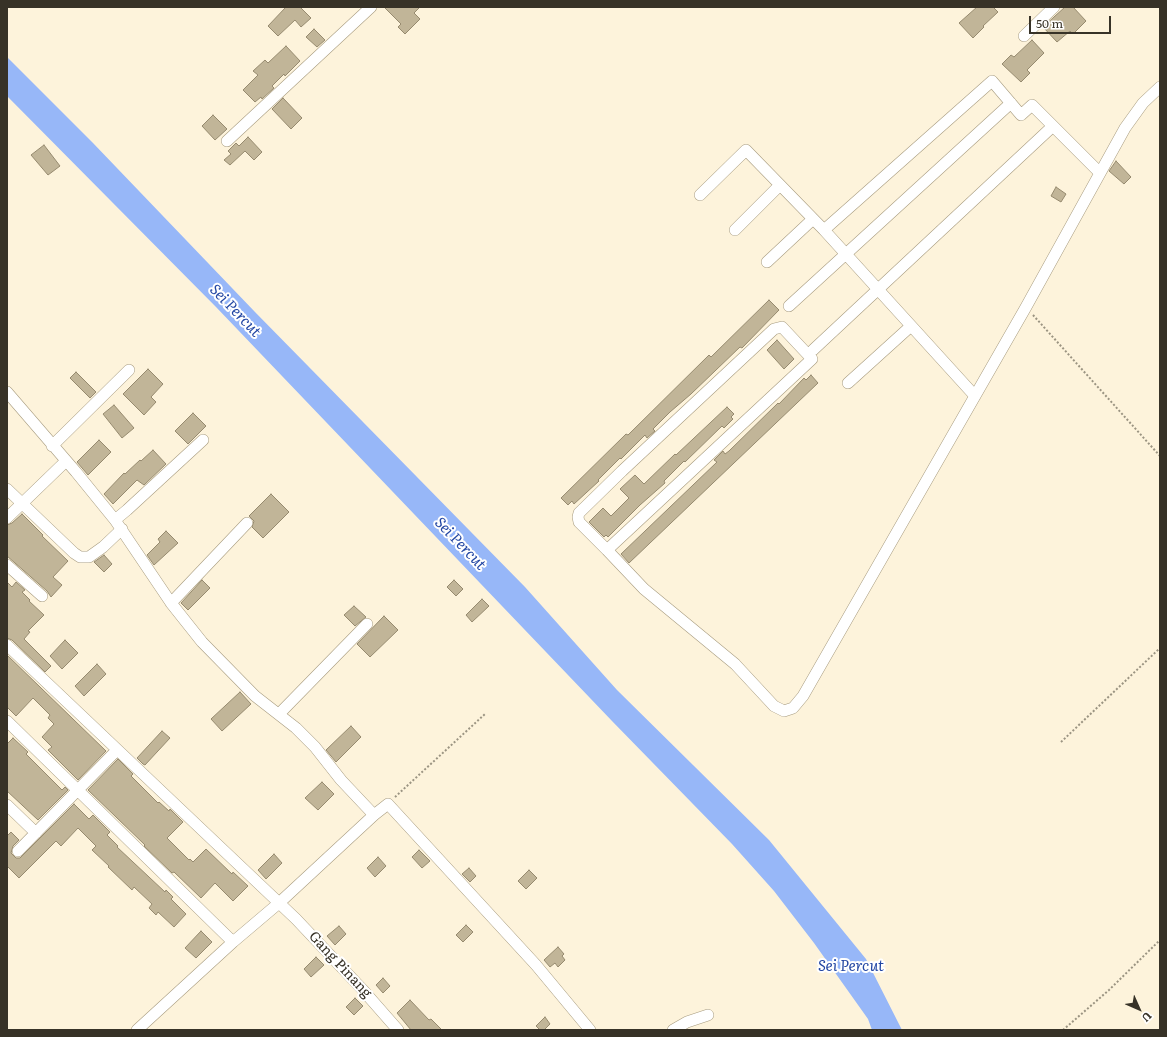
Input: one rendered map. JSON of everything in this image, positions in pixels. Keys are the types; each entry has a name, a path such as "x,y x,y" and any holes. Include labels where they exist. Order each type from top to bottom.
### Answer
{"street":[{"path":"228,141 370,7"},
{"path":"1024,36 1054,7"},
{"path":"824,230 992,81 1021,115 1032,105 1100,173"},
{"path":"607,550 812,359 782,327 774,329 579,513 579,522 644,589 735,664 774,706 784,711 793,708 803,696 1026,307 1131,117 1160,87"},
{"path":"789,306 1011,103"},
{"path":"813,350 1054,126"},
{"path":"700,195 746,150 813,218 975,396"},
{"path":"734,230 780,185"},
{"path":"767,262 813,218"},
{"path":"848,383 911,326"},
{"path":"52,446 129,370"},
{"path":"7,392 115,520 171,603 202,642 255,696 296,728 315,746 341,780 374,815"},
{"path":"115,520 203,440"},
{"path":"7,518 66,461"},
{"path":"7,489 80,557 89,557 103,547 122,529"},
{"path":"171,603 247,523"},
{"path":"7,565 42,596"},
{"path":"279,714 367,624"},
{"name":"Gang Pinang","path":"7,645 279,903 318,942 398,1030"},
{"path":"7,721 233,942"},
{"path":"18,851 117,750"},
{"path":"137,1030 388,804 536,965 590,1030"},
{"path":"7,805 36,833"},
{"path":"673,1030 688,1022 708,1015"}],"path":[{"path":"1026,307 1160,456"},
{"path":"1061,742 1160,648"},
{"path":"388,804 485,714"},
{"path":"1063,1030 1109,990 1160,940"}],"water":[{"name":"Sei Percut","path":"7,57 93,143 255,312 525,587 617,690 769,840 866,959 902,1030 872,1030 868,1019 814,943 774,891 732,844 612,721 216,307 7,96"}],"building":[{"path":"286,7 300,7 311,18 301,27 295,20 278,36 268,26"},
{"path":"384,7 420,7 414,13 420,19 405,34 398,27 401,24"},
{"path":"977,7 993,7 998,12 973,38 959,23"},
{"path":"1065,7 1073,7 1086,21 1073,34 1070,31 1057,42 1043,27"},
{"path":"314,29 325,40 317,47 306,37"},
{"path":"1032,40 1044,53 1027,70 1030,73 1021,82 1002,64 1011,55 1014,57"},
{"path":"286,46 300,61 272,86 274,88 262,99 261,97 255,102 243,90 258,75 253,71 265,60 268,63"},
{"path":"283,98 302,118 291,129 272,109"},
{"path":"213,115 227,129 215,140 202,126"},
{"path":"248,137 262,152 254,160 245,151 230,165 224,160 231,154 228,151 236,143 239,146"},
{"path":"44,145 60,166 48,175 31,155"},
{"path":"1116,161 1131,177 1124,184 1109,171"},
{"path":"1056,187 1066,194 1061,202 1051,196"},
{"path":"769,300 779,310 742,348 740,347 670,412 653,429 655,431 647,438 645,435 574,504 572,501 568,505 561,498 626,434 628,435 709,355 711,357"},
{"path":"777,340 794,359 784,369 767,350"},
{"path":"148,369 163,384 151,397 156,402 144,415 123,394"},
{"path":"76,372 96,392 90,398 70,378"},
{"path":"811,375 818,383 629,563 621,554 717,462 714,460 723,451 725,454 729,451 804,378 806,380"},
{"path":"114,405 134,428 122,438 103,414"},
{"path":"727,407 734,414 731,417 733,419 724,428 722,426 685,462 684,461 664,481 665,483 640,505 608,537 606,535 604,537 589,522 603,508 611,516 629,498 620,489 635,475 644,484"},
{"path":"193,413 206,426 188,444 175,431"},
{"path":"99,440 111,452 88,475 77,462"},
{"path":"153,450 166,464 144,485 137,480 113,504 104,494 124,473 125,474"},
{"path":"271,494 289,512 263,538 252,527 254,521 249,516"},
{"path":"22,514 68,561 53,577 62,585 51,597 47,591 7,556 7,525 12,523"},
{"path":"166,531 178,543 154,565 147,555 160,542 158,539"},
{"path":"104,555 112,564 104,572 94,562"},
{"path":"202,580 210,588 188,610 181,603"},
{"path":"454,580 463,589 456,596 447,587"},
{"path":"7,582 12,587 16,582 25,590 22,592 44,615 28,631 30,632 24,639 51,666 45,672 12,640 7,638"},
{"path":"482,599 489,606 472,622 466,615"},
{"path":"354,606 366,617 355,626 344,615"},
{"path":"384,616 398,630 370,657 357,644"},
{"path":"65,640 78,653 62,669 50,656"},
{"path":"7,655 106,751 78,780 48,750 52,747 42,737 54,724 48,718 50,715 33,698 16,716 7,707"},
{"path":"97,664 106,674 84,696 75,686"},
{"path":"240,692 251,704 222,731 211,719"},
{"path":"351,726 361,737 336,762 326,750"},
{"path":"162,731 170,738 145,765 143,764 137,758"},
{"path":"13,738 28,752 26,754 62,790 65,787 68,790 38,820 7,791 7,744"},
{"path":"118,759 133,774 131,776 158,803 159,802 169,811 170,809 183,822 167,838 189,860 190,859 193,862 206,849 232,874 233,872 248,886 233,901 215,883 201,898 174,872 172,873 88,790"},
{"path":"322,782 334,794 318,810 305,798"},
{"path":"74,804 89,819 93,815 110,832 107,835 118,846 117,847 165,892 166,890 173,897 171,899 186,914 174,927 158,912 156,915 149,908 152,904 134,887 132,890 108,867 109,866 92,850 96,846 78,828 61,846 56,841 19,878 7,866 7,836 11,832 19,840 13,846 11,853 16,858 20,858"},
{"path":"419,850 430,861 422,868 412,857"},
{"path":"274,854 282,863 266,879 258,870"},
{"path":"378,857 386,866 375,877 367,868"},
{"path":"469,868 476,876 470,882 462,874"},
{"path":"529,870 537,878 526,889 518,881"},
{"path":"466,925 473,932 463,942 456,935"},
{"path":"339,926 346,934 335,945 327,936"},
{"path":"201,931 212,942 196,958 185,948"},
{"path":"558,947 564,954 562,956 565,960 558,967 555,963 550,967 544,960"},
{"path":"316,957 324,965 311,977 304,969"},
{"path":"383,978 390,986 383,993 376,985"},
{"path":"355,998 363,1006 354,1015 346,1007"},
{"path":"410,1000 429,1020 431,1019 442,1030 411,1030 397,1013"},
{"path":"545,1017 550,1024 544,1030 540,1030 536,1026"}]}
